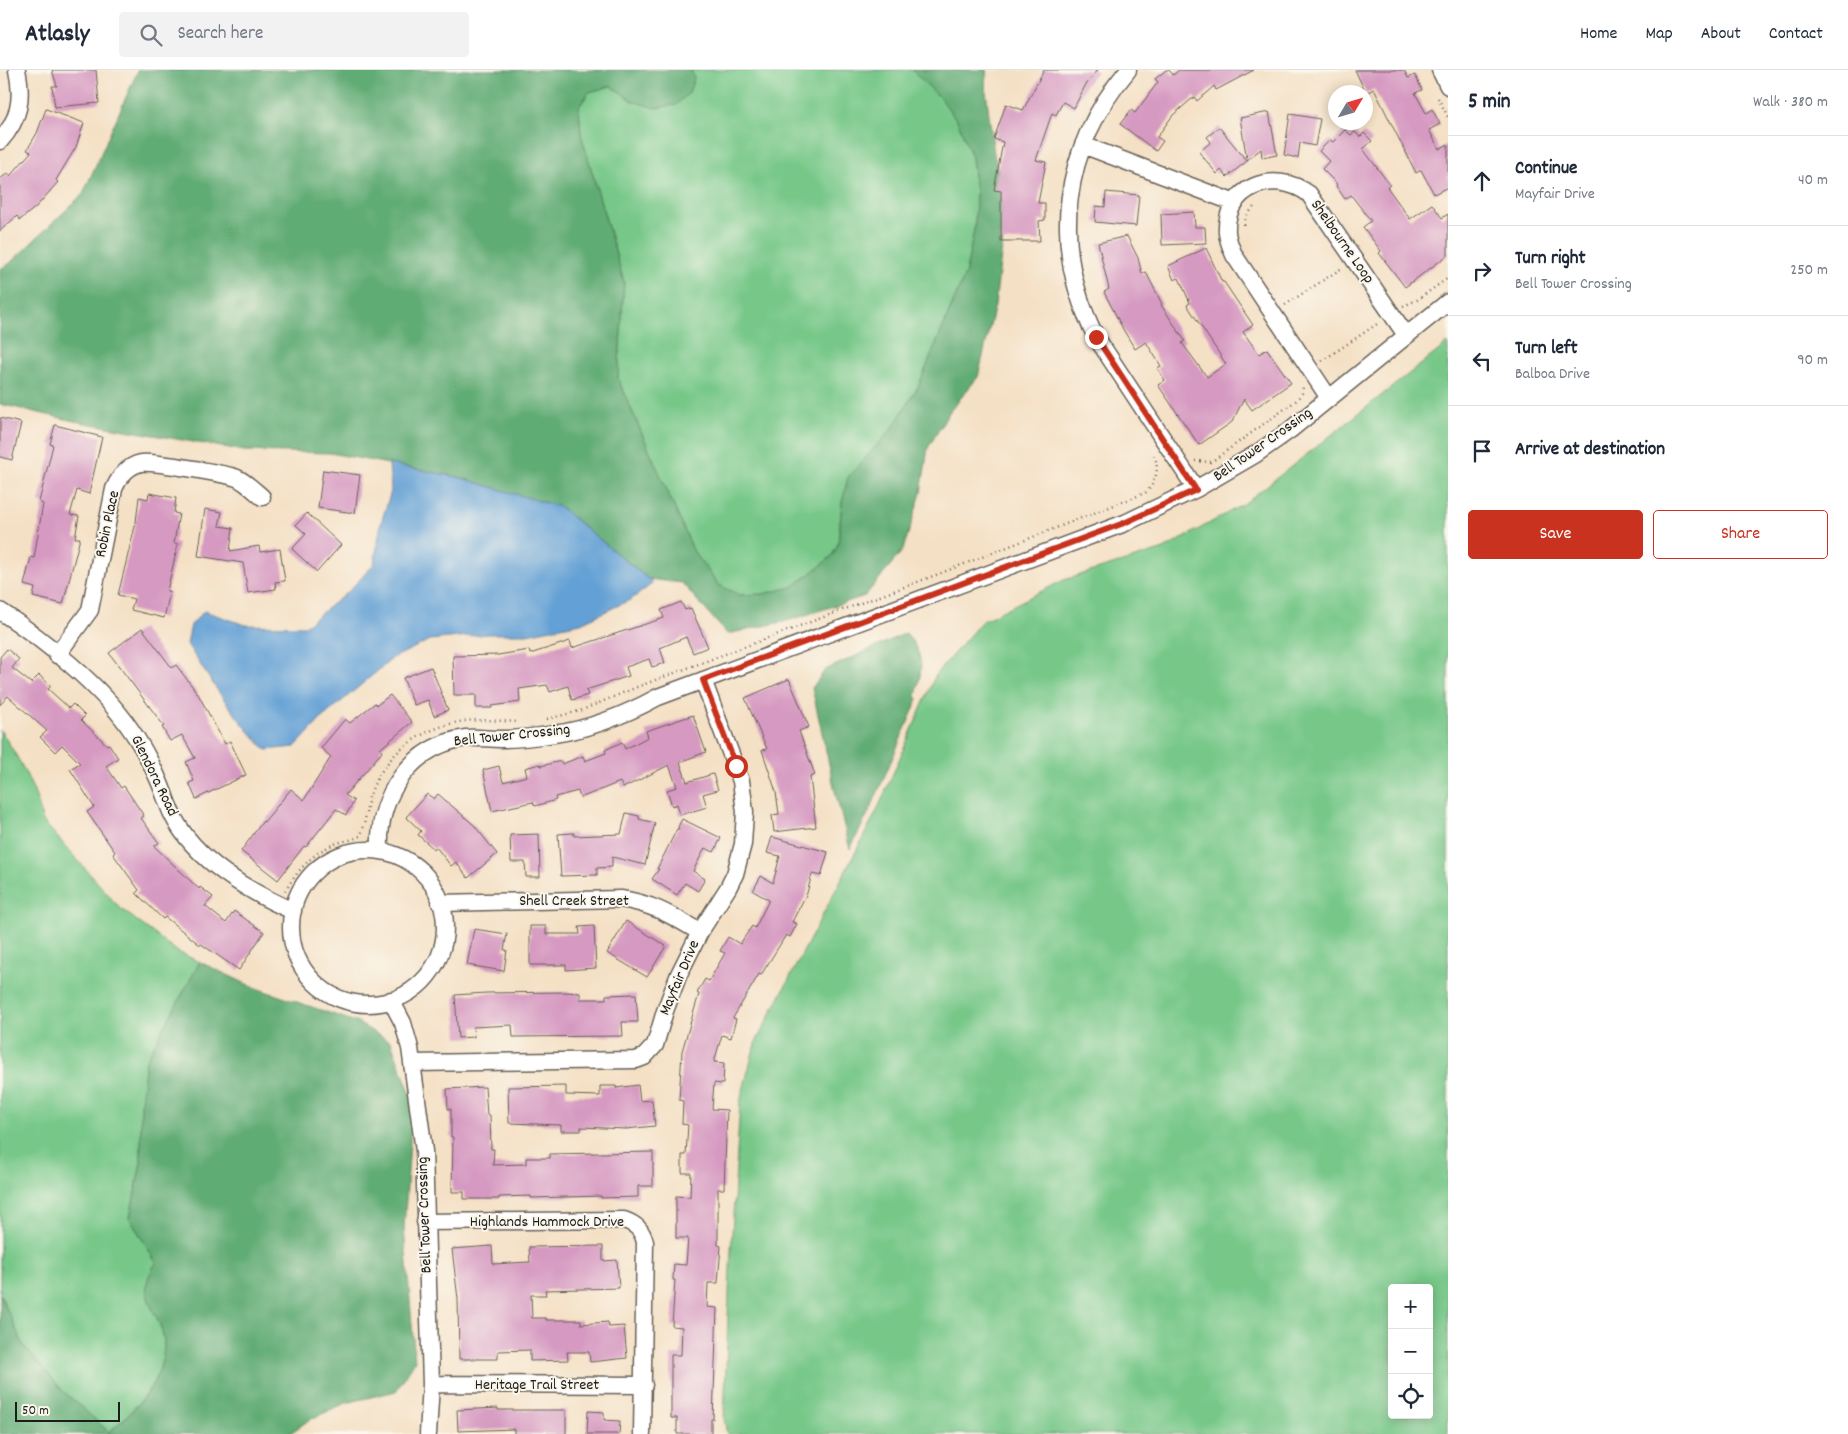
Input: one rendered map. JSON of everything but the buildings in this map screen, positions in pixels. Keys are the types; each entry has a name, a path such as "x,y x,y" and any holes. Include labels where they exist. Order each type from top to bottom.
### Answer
{"street":[{"path":"0,141 8,132 20,104 21,88 17,70"},
{"path":"1128,70 1108,96 1092,123 1083,144 1071,184 1067,219 1069,254 1076,288 1096,337 1196,490"},
{"path":"1440,70 1448,86"},
{"path":"1083,144 1235,203 1227,226 1228,241 1234,255 1329,398"},
{"name":"Shelbourne Loop","path":"1235,203 1251,188 1273,181 1289,183 1309,194 1406,335"},
{"name":"Bell Tower Crossing","path":"380,851 380,824 392,790 402,774 414,762 435,747 451,741 468,738 502,739 574,730 626,713 658,697 1124,523 1196,490 1256,454 1290,430 1448,302"},
{"name":"Robin Place","path":"57,655 90,610 114,489 127,470 148,462 215,473 238,478 262,497"},
{"name":"Glendora Road","path":"0,611 57,655 117,710 150,762 173,816 188,840 228,874 250,889 293,911"},
{"name":"Mayfair Drive","path":"413,1063 636,1060 644,1057 655,1045 679,974 700,932 735,874 743,844 744,796 736,766 703,680"},
{"path":"360,851 380,851 404,859 414,866 431,885 440,903 444,920 444,933 439,957 433,968 416,986 406,994 391,1000 371,1004 347,1001 325,991 307,975 296,954 291,931 297,896 303,885 319,868 342,855 360,851"},
{"name":"Shell Creek Street","path":"440,903 621,899 640,902 658,909 700,932"},
{"name":"Bell Tower Crossing","path":"391,1000 403,1023 413,1063 424,1151 431,1384 428,1434"},
{"name":"Highlands Hammock Drive","path":"425,1222 624,1220 638,1227 643,1234 645,1242 642,1434"},
{"name":"Heritage Trail Street","path":"431,1384 644,1385"}],"path":[{"path":"1243,228 1249,212 1261,201"},
{"path":"1285,305 1342,268 1337,261"},
{"path":"540,720 580,711 637,687 936,575 1145,493 1152,485 1157,471 1156,460 1152,450"},
{"path":"277,904 298,871 312,857 336,844 360,836 367,804 378,777 391,758 409,742 438,727 466,721 523,722"}],"green space":[{"path":"138,70 691,70 694,78 689,93 676,105 655,108 633,101 611,86 589,92 579,107 581,134 624,282 618,379 694,552 719,585 740,595 763,594 792,587 832,556 838,544 842,502 848,477 891,430 918,387 966,272 975,225 976,193 972,157 958,122 942,100 912,70 987,70 985,83 994,154 1006,214 995,305 978,377 950,411 928,448 921,493 903,550 865,596 787,621 727,634 682,583 648,579 560,507 458,477 330,453 244,451 74,421 0,404 0,269 9,264 83,194"},
{"path":"691,70 912,70 942,99 958,122 972,157 976,193 975,225 966,272 918,387 891,430 867,456 842,502 838,544 832,556 792,587 763,594 740,595 719,585 694,552 618,379 624,282 581,134 579,107 589,92 611,86 633,101 694,78"},
{"path":"1448,343 1448,1434 727,1434 724,1419 730,1267 740,1102 755,1044 876,813 936,674 982,621 1064,580 1164,549 1245,503"},
{"path":"906,633 920,656 921,670 916,696 918,699 870,810 850,849 812,688 825,670"},
{"path":"0,730 13,750 31,785 42,820 120,908 178,952 200,962 146,1060 141,1103 141,1162 130,1217 157,1264 150,1275 147,1285 150,1304 162,1332 164,1343 163,1357 154,1381 147,1393 129,1414 109,1432 63,1391 23,1345 0,1294"},
{"path":"200,962 253,987 356,1022 391,1042 413,1100 404,1228 415,1361 396,1391 346,1403 309,1420 289,1434 0,1434 0,1294 23,1345 63,1391 109,1432 139,1404 160,1369 164,1343 159,1322 147,1296 149,1275 156,1263 130,1218 141,1162 141,1103 146,1060"}],"water":[{"path":"389,464 458,477 560,507 648,579 651,579 652,584 632,599 581,623 527,634 488,634 430,640 393,658 323,717 295,747 266,750 224,699 187,644 191,625 204,611 246,625 305,626 349,591 374,564 381,523 391,491"}],"route":[{"path":"736,766 703,680 1124,523 1196,490 1096,337"}]}
